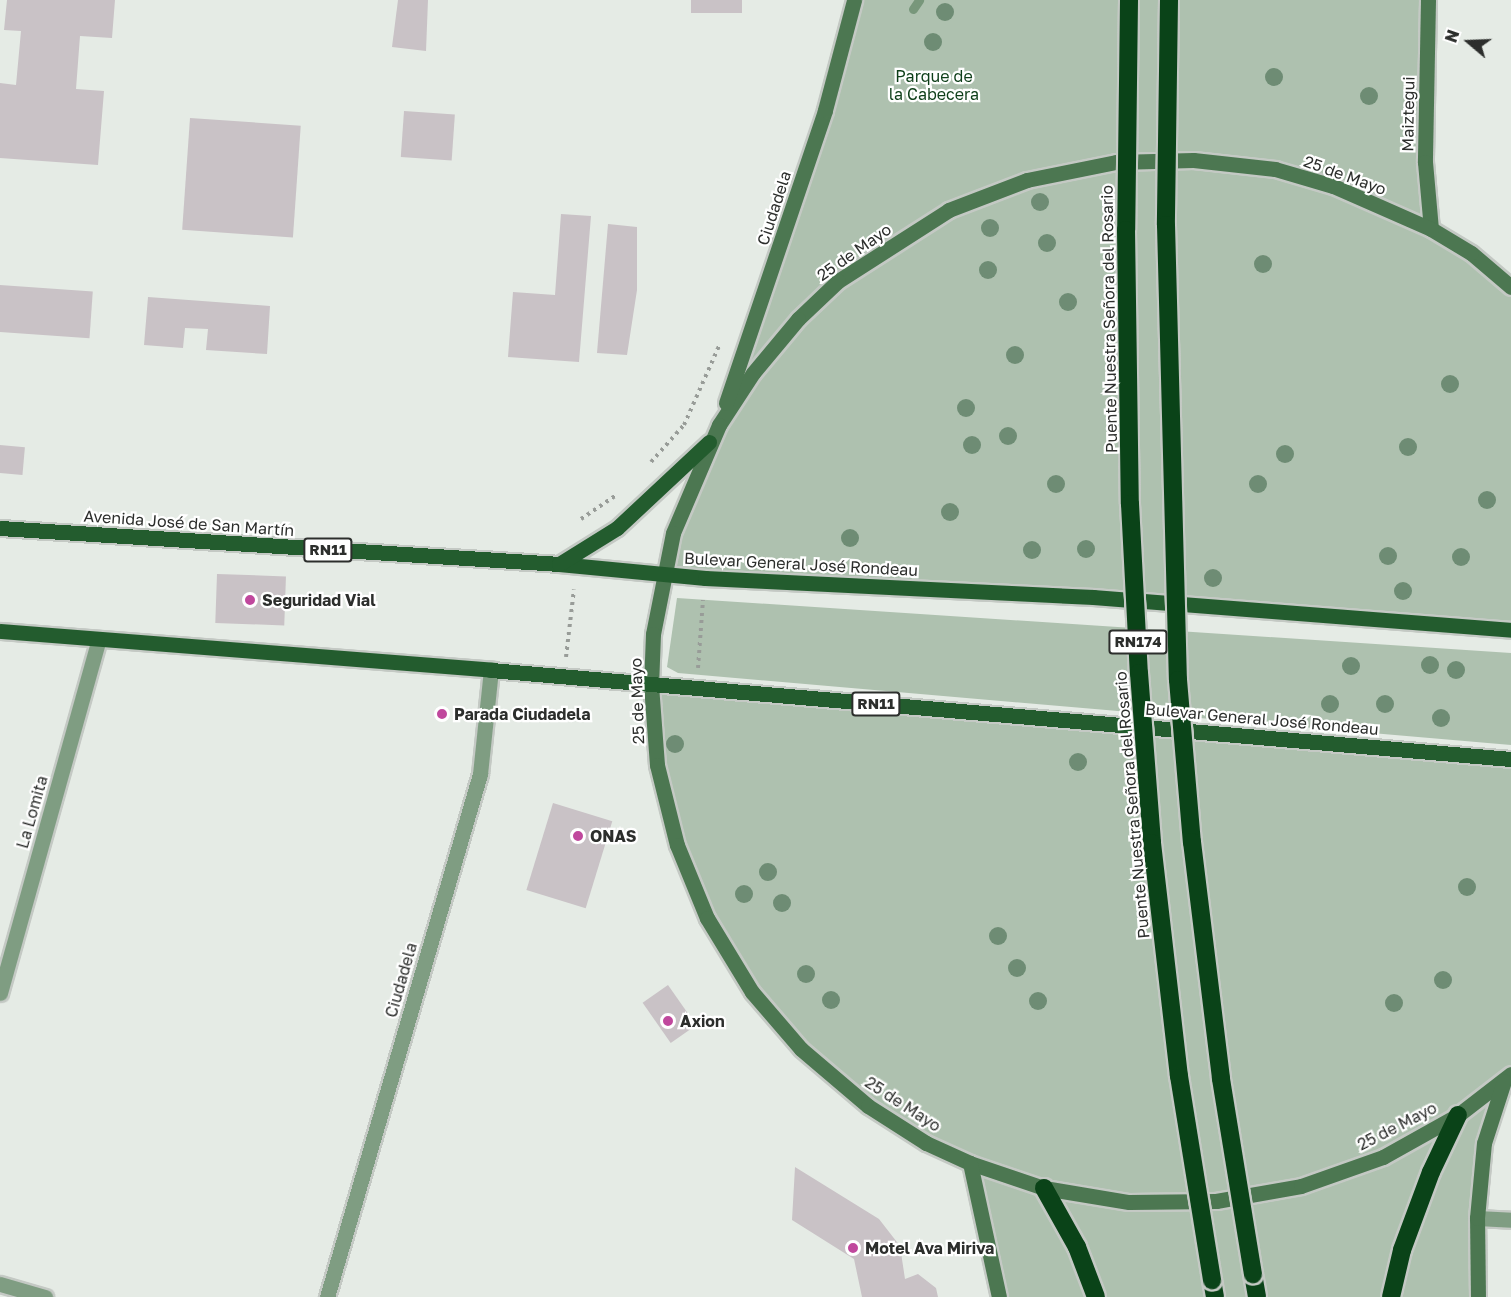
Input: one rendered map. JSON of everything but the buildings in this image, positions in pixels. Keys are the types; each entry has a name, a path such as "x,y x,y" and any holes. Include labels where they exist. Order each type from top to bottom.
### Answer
{"highway":[{"name":"Puente Nuestra Señora del Rosario","path":"1130,0 1126,254 1130,504 1139,673 1152,843 1179,1076 1213,1288"},
{"name":"RN174","path":"1169,0 1166,225 1178,680 1192,842 1218,1055 1257,1297"},
{"path":"1391,1297 1407,1238 1431,1172 1458,1115"},
{"path":"1044,1188 1077,1246 1096,1297"}],"main road":[{"name":"Ciudadela","path":"719,425 825,110 854,0"},
{"name":"Maiztegui","path":"1428,0 1425,162 1431,229"},
{"name":"25 de Mayo","path":"1508,1077 1458,1115 1383,1157 1301,1186 1216,1201 1129,1202 1044,1188 970,1163 926,1143 867,1106 801,1049 752,992 707,918 677,845 657,765 651,685 663,574 673,533 719,425 753,373 798,319 838,281 949,210 1027,180 1116,162 1193,160 1275,169 1333,186 1431,229 1471,254 1511,287"},
{"path":"559,564 617,528 710,442"},
{"name":"Avenida José de San Martín","path":"0,528 559,564 663,574"},
{"name":"Bulevar General José Rondeau","path":"663,574 1106,598 1511,630"},
{"name":"RN11","path":"0,631 98,641 490,670 651,685"},
{"name":"Bulevar General José Rondeau","path":"651,685 1511,759"},
{"path":"1478,1297 1477,1218 1484,1143 1508,1077"},
{"path":"970,1163 999,1297"}],"street":[{"name":"La Lomita","path":"0,993 98,641"},
{"name":"Ciudadela","path":"327,1297 480,774 490,670"},
{"path":"1477,1218 1511,1220"},
{"path":"0,1284 45,1297"}],"path":[{"path":"644,471 684,425 723,338"},
{"path":"581,519 618,494"},
{"path":"565,664 574,589"},
{"path":"697,674 703,598"}],"green space":[{"name":"Parque de la Cabecera","path":"854,0 1428,0 1430,229 1511,287 1511,630 663,574 719,425"},
{"path":"677,598 1511,653 1511,745 678,673 667,667"},
{"path":"651,685 1511,759 1511,1074 1484,1143 1478,1297 999,1297 970,1163 868,1106 752,992 677,845"}],"waterway":[{"path":"913,9 919,0"}],"place":[{"name":"Seguridad Vial","path":"250,600"},
{"name":"Parada Ciudadela","path":"442,714"},
{"name":"ONAS","path":"578,836"},
{"name":"Axion","path":"668,1021"},
{"name":"Motel Ava Miriva","path":"853,1248"}]}
